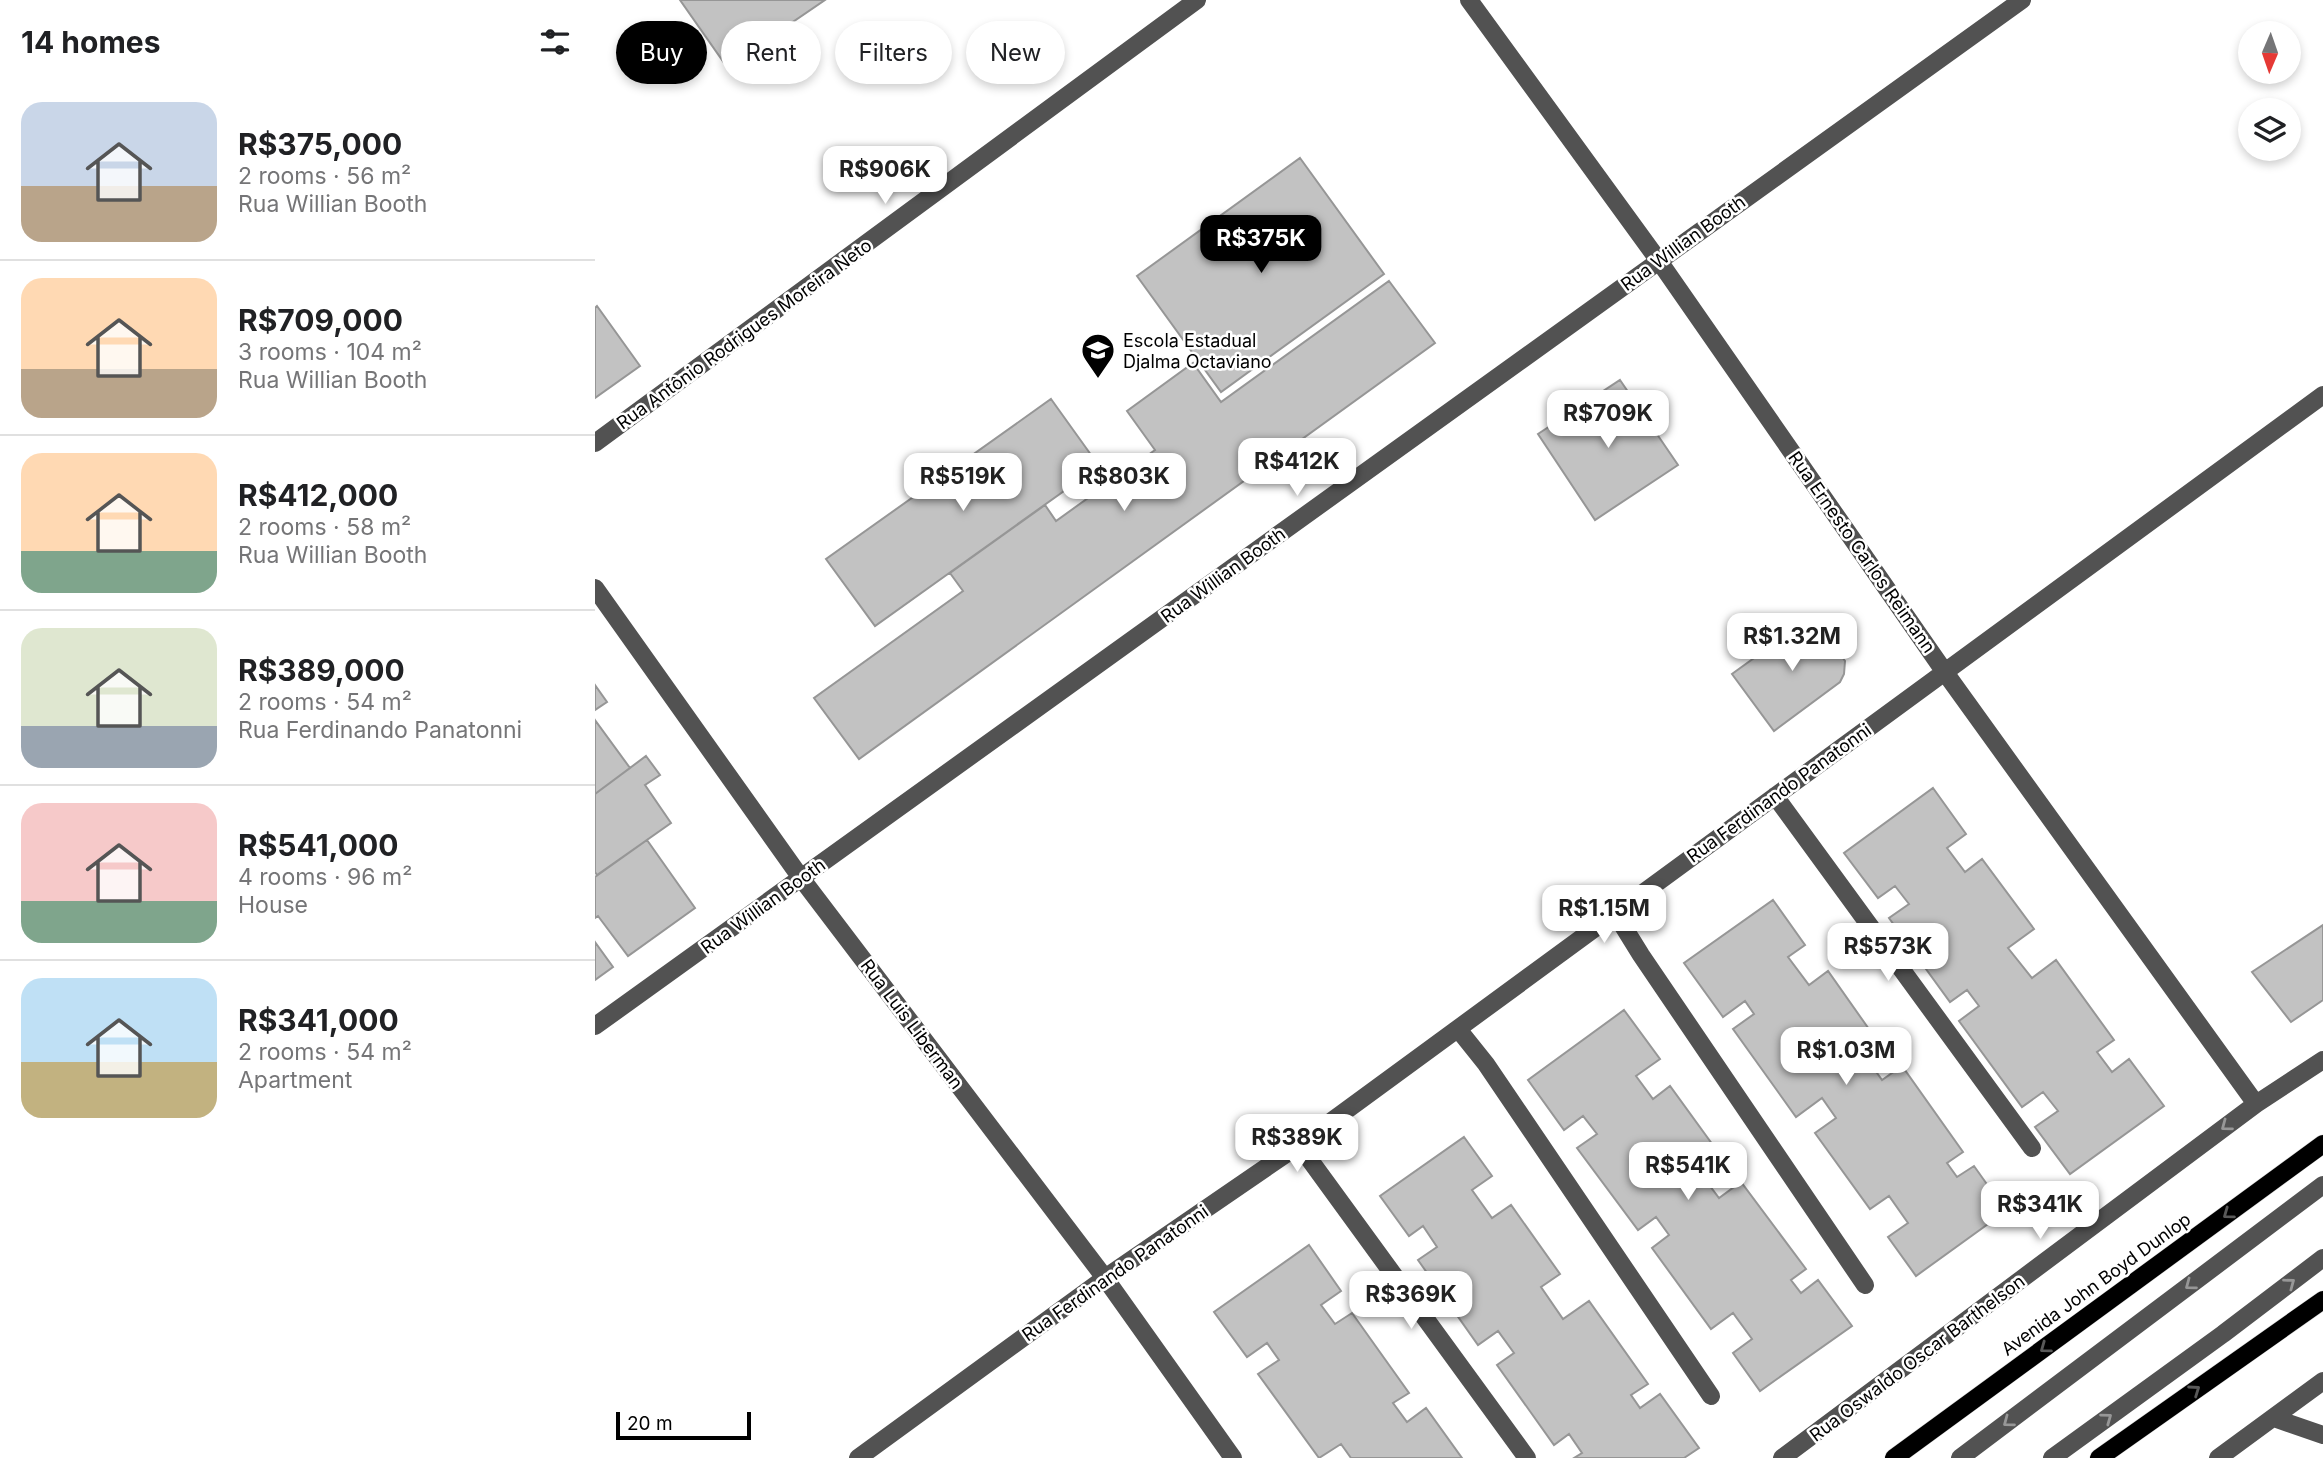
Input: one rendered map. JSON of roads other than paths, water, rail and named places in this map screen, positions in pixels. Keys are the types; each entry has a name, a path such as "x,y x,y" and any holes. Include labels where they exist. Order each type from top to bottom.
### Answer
{"main road":[{"name":"Avenida John Boyd Dunlop","path":"1894,1458 2323,1144"},
{"path":"2099,1458 2323,1300"}],"street":[{"name":"Rua Antônio Rodrigues Moreira Neto","path":"595,443 1197,0"},
{"name":"Rua Ernesto Carlos Reimann","path":"1469,0 1659,261 1944,671 2256,1104"},
{"name":"Rua Willian Booth","path":"595,1026 2022,0"},
{"name":"Rua Ferdinando Panatonni","path":"857,1458 1105,1278 1299,1145 2323,395"},
{"name":"Rua Luis Liberman","path":"595,587 801,878 1105,1278 1233,1458"},
{"path":"1775,796 2032,1148"},
{"path":"1615,913 1865,1285"},
{"path":"1458,1029 1486,1064 1711,1396"},
{"name":"Rua Oswaldo Oscar Barthelson","path":"1782,1458 2256,1104 2323,1060"},
{"path":"1299,1145 1527,1458"},
{"path":"1960,1458 2323,1185"},
{"path":"2052,1458 2323,1258"},
{"path":"2218,1458 2323,1381"},
{"path":"2274,1418 2323,1435"}],"place":[{"name":"Escola Estadual Djalma Octaviano","path":"1098,380"}]}
